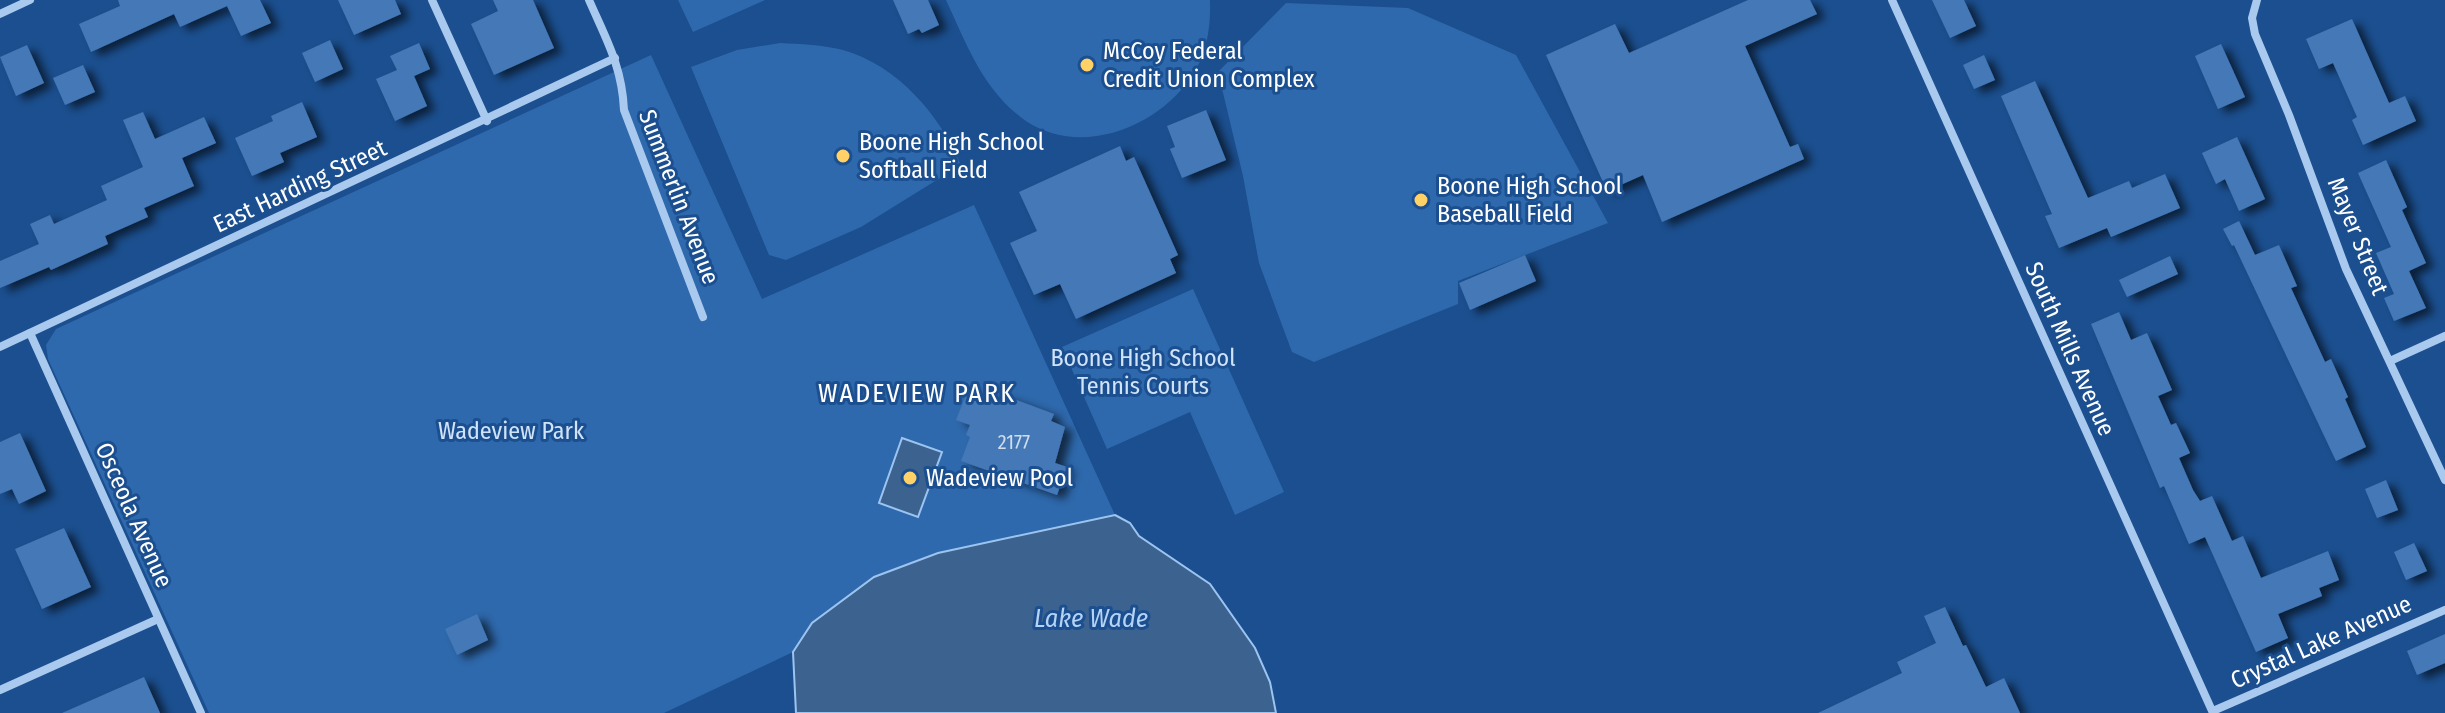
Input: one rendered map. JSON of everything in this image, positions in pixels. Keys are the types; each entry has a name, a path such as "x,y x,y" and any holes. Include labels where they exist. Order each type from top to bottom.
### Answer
{"street":[{"path":"0,14 30,0"},
{"path":"432,0 487,121"},
{"name":"Summerlin Avenue","path":"589,0 615,58 623,83 624,110 703,317"},
{"name":"South Mills Avenue","path":"1892,0 2213,712"},
{"name":"Mayer Street","path":"2256,1 2252,18 2255,34 2289,115 2346,269 2445,480"},
{"name":"East Harding Street","path":"0,347 487,121 615,58"},
{"name":"Osceola Avenue","path":"30,333 201,713"},
{"path":"2390,361 2445,336"},
{"name":"Crystal Lake Avenue","path":"2213,712 2445,610"},
{"path":"0,690 158,619"}],"green space":[{"path":"678,0 765,0 693,32"},
{"name":"McCoy Federal Credit Union Complex","path":"946,0 1210,0 1210,20 1205,49 1192,76 1159,110 1117,132 1070,137 1048,132 1026,121 998,96 969,50"},
{"name":"Boone High School Baseball Field","path":"1286,3 1408,8 1516,55 1608,223 1458,281 1458,304 1314,362 1292,352 1259,263 1243,176 1218,72"},
{"name":"Boone High School Softball Field","path":"780,43 843,50 881,67 899,80 929,111 961,165 861,227 786,260 769,255 691,67 737,50"},
{"name":"Wadeview Park","path":"651,55 762,299 974,205 1115,515 938,553 875,577 812,623 793,652 664,713 209,713 48,359 46,345 56,329"},
{"name":"Boone High School Tennis Courts","path":"1193,289 1284,492 1235,515 1190,412 1107,449 1062,347"}],"water":[{"name":"Wadeview Pool","path":"902,438 942,452 918,517 879,503"},
{"name":"Lake Wade","path":"1115,515 1130,523 1139,536 1210,584 1255,648 1270,682 1276,713 796,713 793,652 812,623 874,577 938,553"}],"building":[{"path":"118,0 260,0 271,23 241,36 227,6 180,27 174,14 91,52 79,24 120,6"},
{"path":"338,0 395,0 401,14 354,35"},
{"path":"493,0 533,0 554,48 494,75 471,24 498,11"},
{"path":"893,0 928,0 939,25 922,33 919,29 908,34"},
{"path":"1748,0 1810,0 1817,14 1745,46 1790,147 1798,144 1804,159 1662,222 1643,175 1607,191 1546,55 1615,24 1629,53"},
{"path":"1932,0 1964,0 1976,26 1950,38"},
{"path":"2352,19 2389,103 2405,96 2416,121 2363,145 2352,120 2357,117 2333,63 2319,69 2306,39"},
{"path":"330,40 343,69 315,82 302,53"},
{"path":"419,43 430,69 414,76 427,106 395,121 376,79 397,70 390,56"},
{"path":"2221,44 2245,97 2218,109 2195,56"},
{"path":"27,45 44,83 16,96 0,57"},
{"path":"1984,55 1995,80 1974,89 1963,65"},
{"path":"83,65 95,92 65,105 53,78"},
{"path":"2035,81 2088,198 2129,181 2132,188 2165,174 2180,208 2111,237 2107,228 2059,248 2045,216 2052,214 2001,96"},
{"path":"302,102 317,137 280,153 284,162 252,176 235,138 273,121 271,116"},
{"path":"1206,110 1226,160 1182,178 1170,149 1175,147 1167,126"},
{"path":"143,112 155,139 204,117 216,143 182,158 194,186 144,208 148,217 105,236 108,244 51,270 49,267 0,288 0,261 39,244 30,224 50,215 54,224 107,200 101,186 143,167 123,120"},
{"path":"2237,137 2265,199 2239,211 2225,179 2216,184 2202,153"},
{"path":"1120,146 1126,161 1134,157 1178,255 1170,259 1176,273 1076,319 1060,284 1034,295 1010,243 1037,231 1019,192"},
{"path":"2386,160 2407,207 2402,210 2426,263 2409,271 2426,308 2394,321 2384,298 2394,294 2376,253 2391,247 2358,173"},
{"path":"2239,221 2255,255 2279,245 2297,286 2291,288 2325,362 2331,359 2366,447 2336,461 2234,245 2223,229"},
{"path":"1525,255 1536,281 1470,310 1459,283"},
{"path":"2170,256 2178,274 2127,297 2119,280"},
{"path":"2119,312 2131,340 2147,333 2172,390 2158,396 2171,425 2176,423 2190,453 2179,458 2193,490 2200,501 2212,496 2232,541 2243,536 2261,578 2328,551 2339,580 2319,588 2322,596 2278,614 2288,638 2256,652 2205,537 2189,544 2164,486 2160,488 2091,324"},
{"path":"968,390 1001,402 1003,395 1054,414 1051,421 1065,427 1055,463 1067,467 1057,495 961,461 970,437 966,435 970,425 956,420"},
{"path":"20,433 46,491 19,504 12,489 0,494 0,442"},
{"path":"2386,480 2398,510 2377,518 2365,489"},
{"path":"64,528 91,587 42,609 15,549"},
{"path":"2414,543 2427,571 2406,580 2394,552"},
{"path":"1945,607 1986,687 2004,678 2020,713 1818,713 1902,673 1897,662 1936,643 1924,616"},
{"path":"477,614 488,640 457,655 445,629"},
{"path":"2445,634 2445,663 2417,675 2407,651"},
{"path":"144,677 160,713 62,713"}],"place":[{"name":"McCoy Federal Credit Union Complex","path":"1087,65"},
{"name":"Boone High School Softball Field","path":"843,156"},
{"name":"Boone High School Baseball Field","path":"1421,200"},
{"name":"Wadeview Pool","path":"910,478"}],"district":[{"name":"WADEVIEW PARK","path":"917,393"}]}
